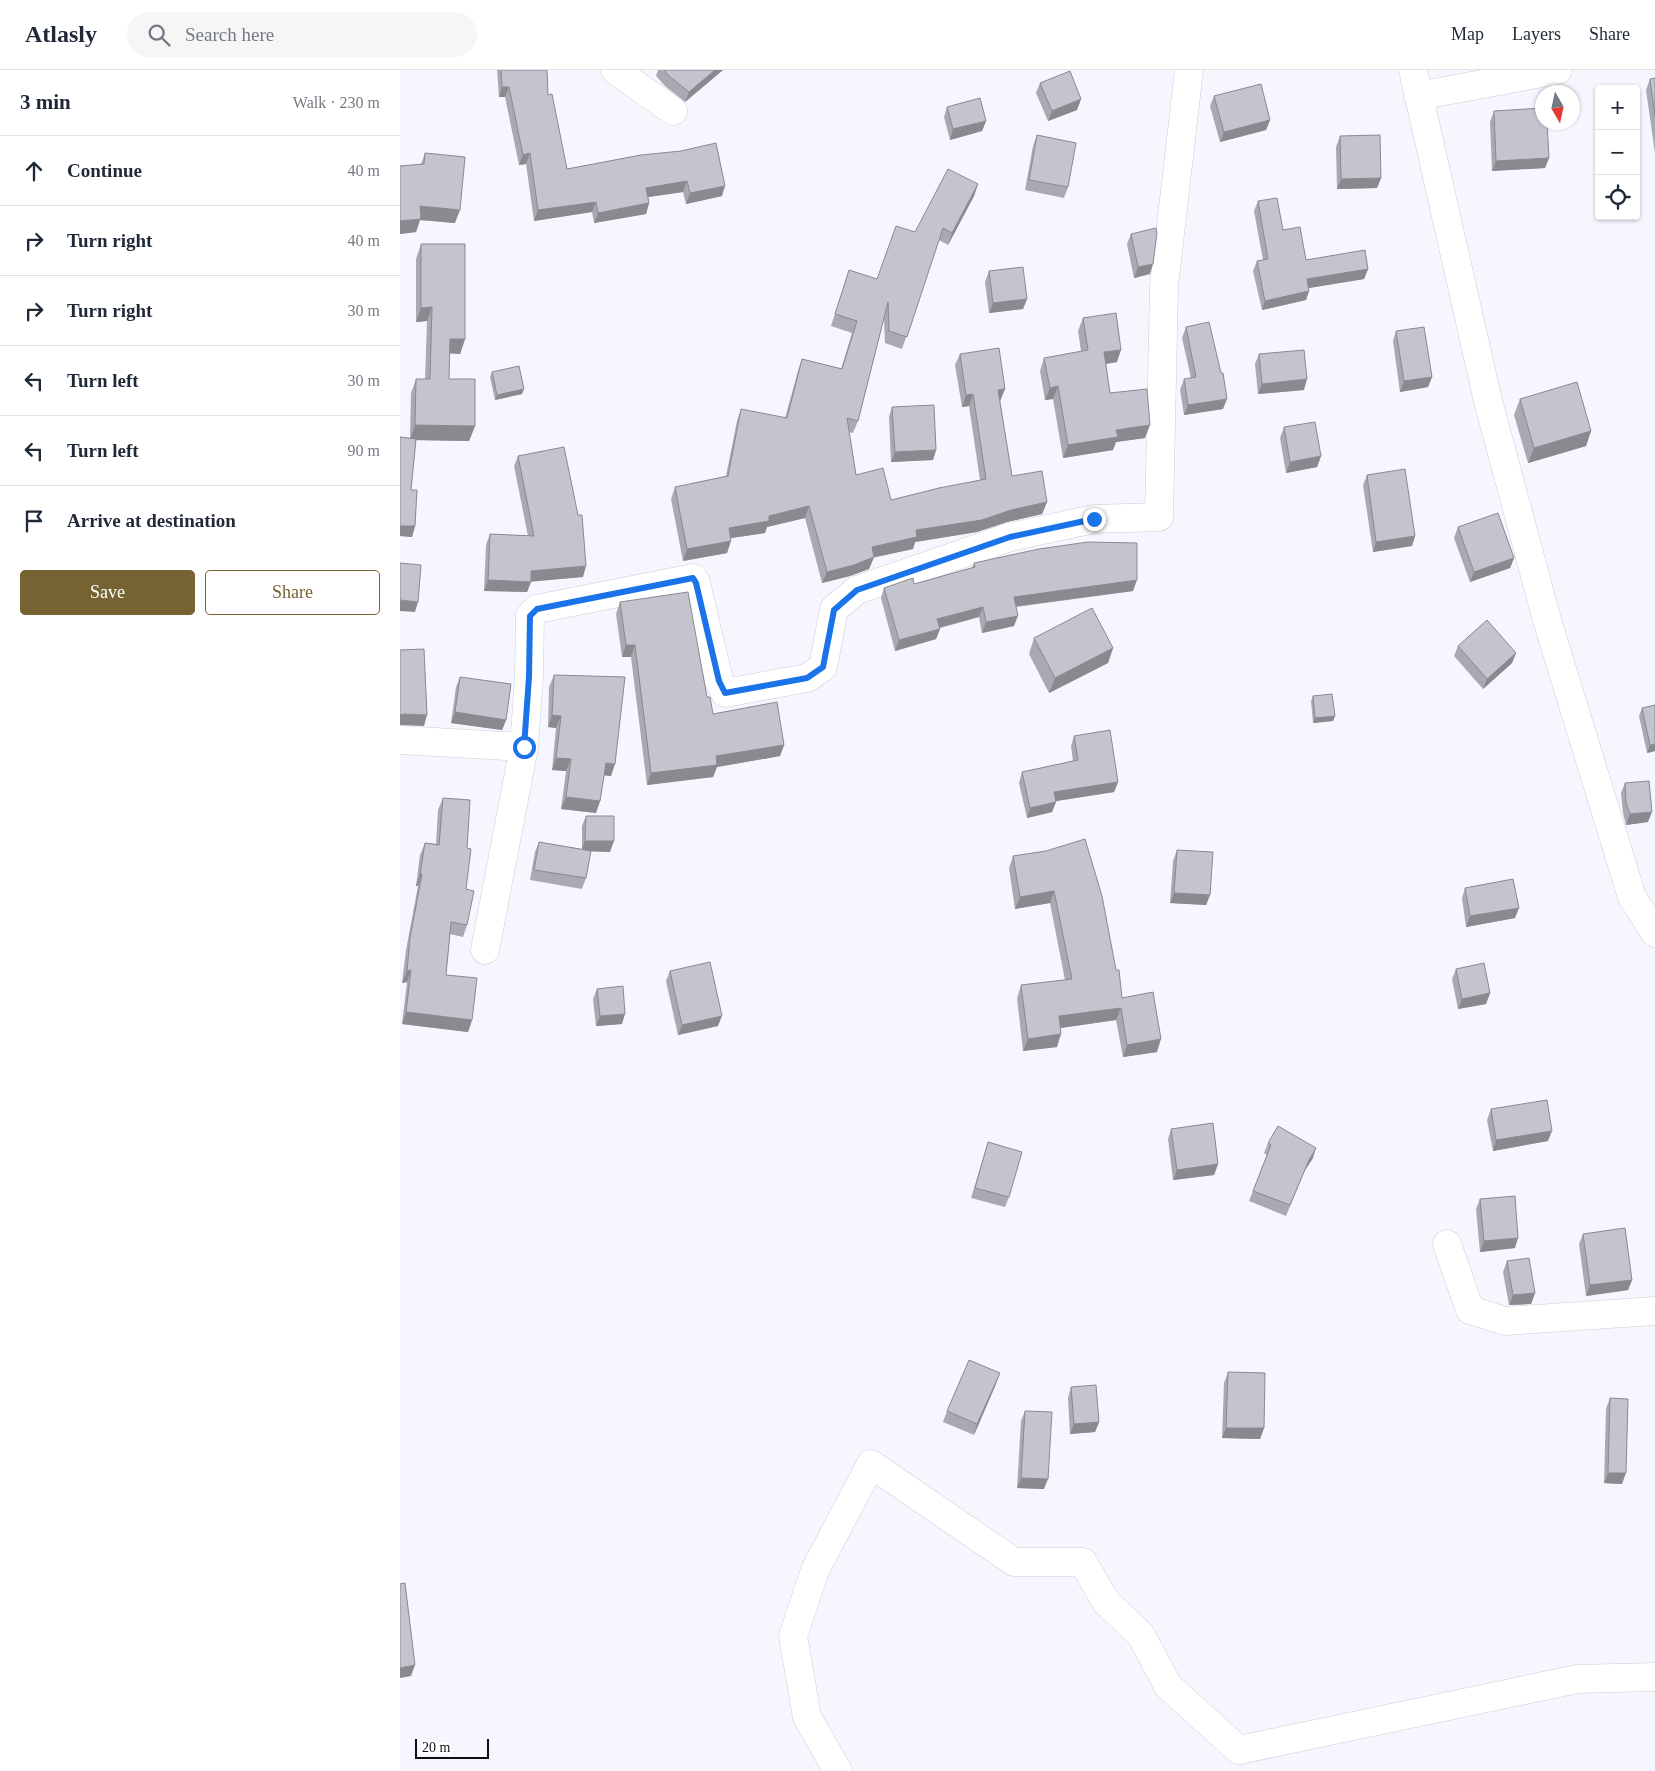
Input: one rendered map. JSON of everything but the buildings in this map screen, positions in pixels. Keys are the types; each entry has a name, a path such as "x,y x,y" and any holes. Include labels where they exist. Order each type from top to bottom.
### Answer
{"street":[{"path":"615,70 673,111"},
{"path":"485,950 524,747 529,677 530,616 537,609 693,578 696,583 719,681 725,693 807,678 823,667 834,610 857,590 1010,537 1094,519 1159,516 1164,286 1189,70"},
{"path":"1558,70 1416,83 1488,401 1548,620 1632,897 1655,933"},
{"path":"400,740 524,747"},
{"path":"1448,1244 1470,1310 1505,1320 1655,1311"},
{"path":"838,1771 807,1717 793,1636 815,1570 871,1464 1014,1562 1084,1562 1106,1602 1141,1635 1168,1686 1240,1750 1577,1680 1655,1677"}],"route":[{"path":"524,747 529,677 530,616 537,609 693,578 696,583 719,681 725,693 807,678 823,667 834,610 857,590 1010,537 1094,519"}]}
